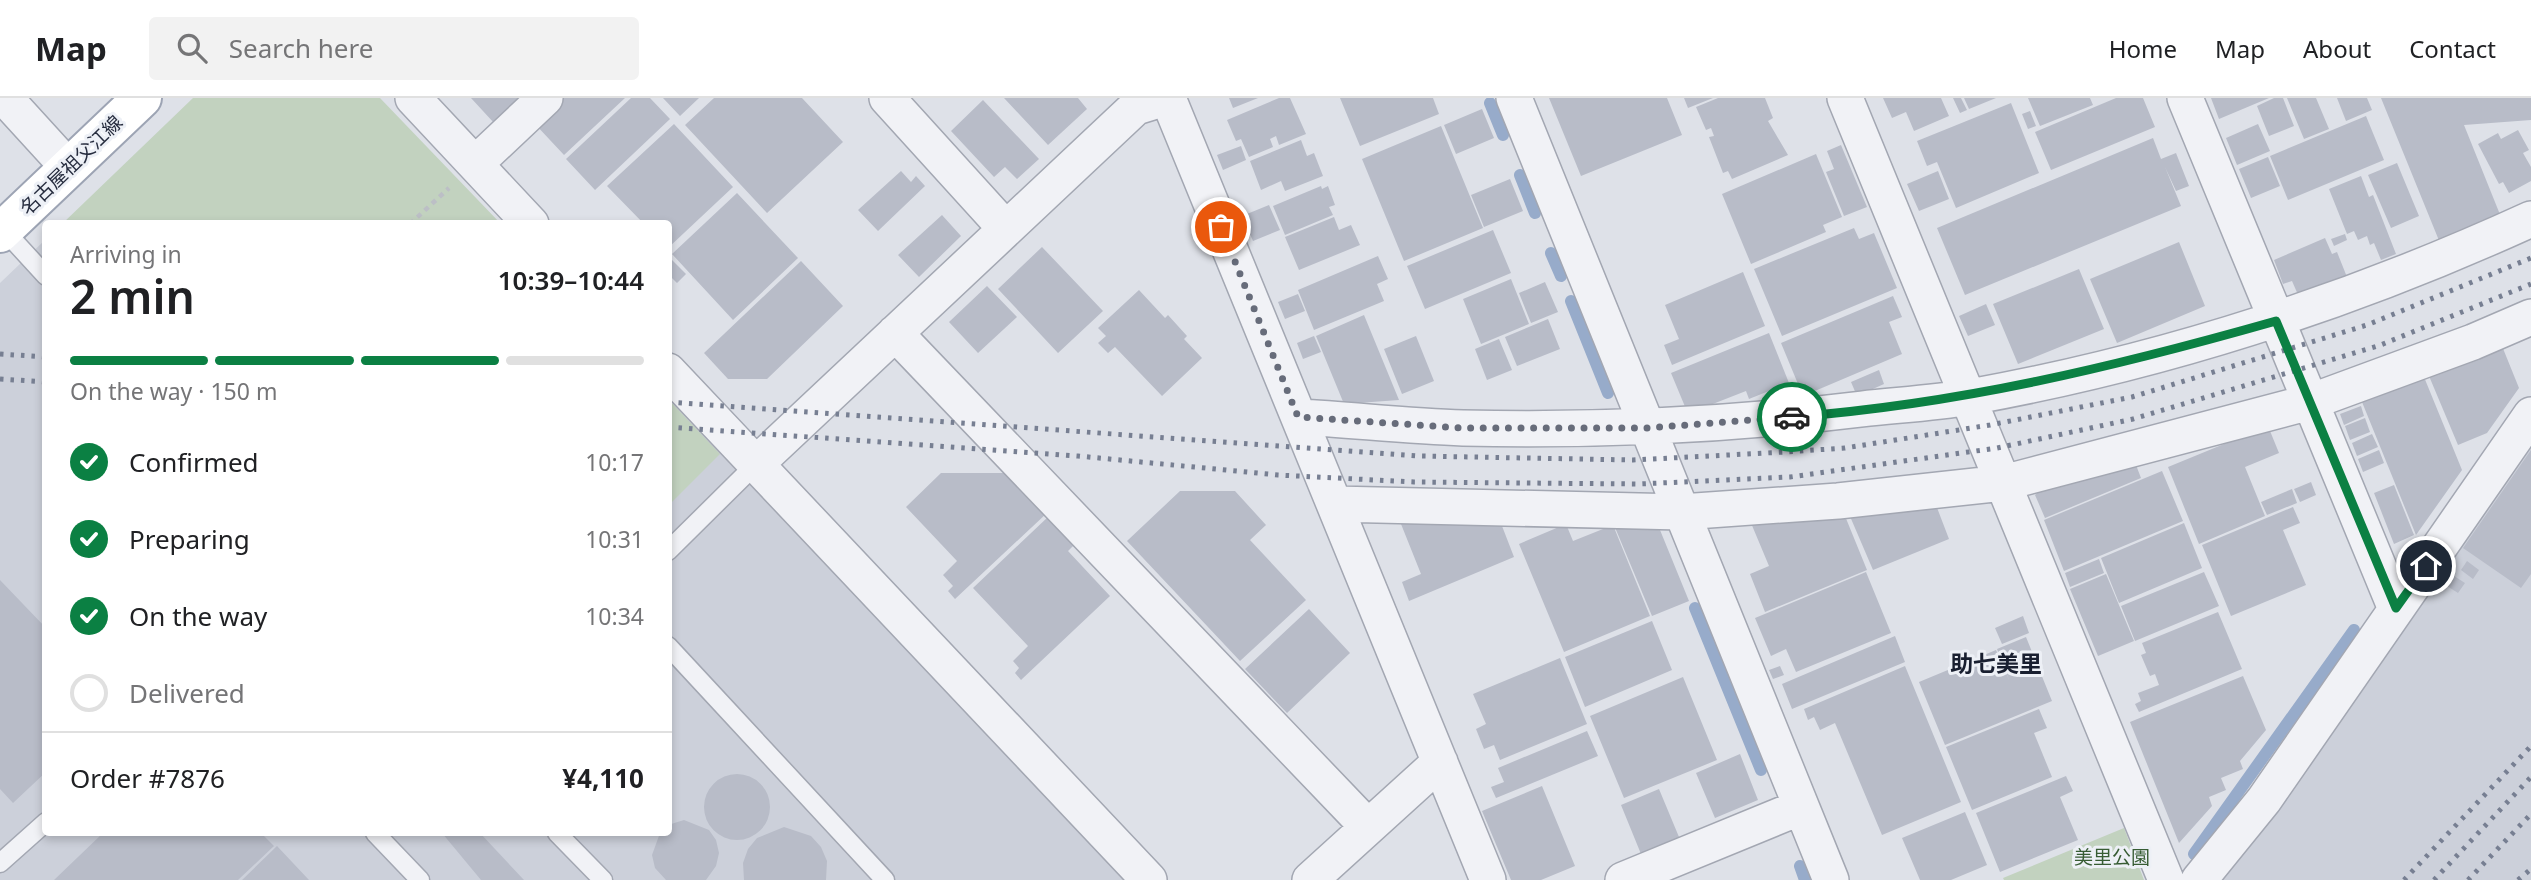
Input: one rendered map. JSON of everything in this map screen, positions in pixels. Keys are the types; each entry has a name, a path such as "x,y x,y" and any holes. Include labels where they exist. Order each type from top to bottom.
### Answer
{"main road":[{"name":"名古屋祖父江線","path":"2,231 142,98"}],"street":[{"path":"5,98 68,167"},
{"path":"413,98 527,220"},
{"path":"475,164 545,98"},
{"path":"887,98 1006,229"},
{"path":"756,464 1136,107 1167,98 1488,880"},
{"path":"1514,98 1831,880"},
{"path":"1845,98 2166,880"},
{"path":"2185,98 2396,608"},
{"path":"1298,417 1462,428 1647,428 1813,415 1968,397 2127,363 2276,321 2453,255 2531,219"},
{"path":"1335,503 1681,512 1838,502 2003,483 2309,402 2473,342 2531,317"},
{"path":"895,333 1368,827"},
{"path":"672,375 1149,880"},
{"path":"2199,880 2263,800 2531,415"},
{"path":"1310,880 1440,762"},
{"path":"1623,880 1801,807"}],"lane":[{"path":"2,231 42,272"},
{"path":"672,547 756,464"},
{"path":"672,650 885,880"},
{"path":"4,851 42,825"},
{"path":"379,836 420,880"},
{"path":"560,836 603,880"}],"path":[{"path":"414,220 475,164"}],"shaded area":[{"path":"42,243 42,836 672,836 672,403 1126,880 0,880 0,283"},
{"path":"2531,440 2531,880 2214,880"}],"green space":[{"path":"193,98 380,98 497,220 66,220"},
{"path":"672,403 720,454 672,502"},
{"name":"美里公園","path":"2124,828 2144,880 2003,878"}],"building":[{"path":"471,98 520,98 494,123"},
{"path":"563,98 625,98 564,155 535,124"},
{"path":"631,98 650,98 670,119 595,190 566,159"},
{"path":"663,98 699,98 680,116"},
{"path":"714,98 802,98 843,142 767,213 685,125"},
{"path":"1004,98 1078,98 1087,109 1048,145"},
{"path":"1229,98 1258,98 1233,108"},
{"path":"1279,98 1290,98 1306,134 1279,145 1276,136 1270,139 1273,147 1249,157 1241,139 1236,141 1227,120"},
{"path":"1340,98 1433,98 1439,114 1360,146"},
{"path":"1549,98 1667,98 1682,135 1581,176"},
{"path":"1684,98 1713,98 1688,108"},
{"path":"1718,98 1765,98 1773,118 1768,121 1788,155 1732,179 1728,171 1723,173 1709,137 1714,136 1711,128 1706,130 1696,107"},
{"path":"1883,98 1941,98 1949,116 1914,131 1906,112 1892,118"},
{"path":"1953,98 1961,98 1967,110 1960,113"},
{"path":"1964,98 1996,98 1969,109"},
{"path":"2028,98 2090,98 2093,105 2040,126"},
{"path":"2116,98 2143,98 2155,127 2051,170 2035,132"},
{"path":"2211,98 2269,98 2219,119"},
{"path":"2274,98 2283,98 2294,126 2269,136 2257,106"},
{"path":"2287,98 2316,98 2329,129 2304,139"},
{"path":"2337,98 2367,98 2372,110 2346,121"},
{"path":"2381,98 2531,98 2531,120 2464,125 2501,217 2440,243"},
{"path":"983,100 1039,159 1017,179 1005,167 994,177 951,131"},
{"path":"2011,103 2039,173 1956,208 1937,162 1927,166 1917,141"},
{"path":"1482,109 1494,138 1456,154 1444,125"},
{"path":"2030,111 2036,126 2028,129 2022,114"},
{"path":"2366,116 2384,160 2288,200 2270,156"},
{"path":"674,124 733,187 672,244 672,220 640,220 607,186"},
{"path":"2258,124 2270,151 2237,165 2226,138"},
{"path":"1441,126 1483,228 1404,261 1362,159"},
{"path":"2518,130 2529,150 2523,153 2531,167 2531,181 2509,193 2503,182 2499,184 2478,144 2498,133 2501,139"},
{"path":"2153,138 2161,159 2176,153 2189,186 2176,191 2165,167 2181,206 1965,295 1937,228"},
{"path":"1301,140 1307,156 1314,153 1323,176 1285,191 1281,181 1261,190 1250,161"},
{"path":"1841,145 1867,207 1844,216 1826,172 1834,169 1827,151"},
{"path":"1241,146 1246,160 1223,170 1217,155"},
{"path":"1816,154 1842,217 1823,225 1826,232 1751,264 1722,194"},
{"path":"2268,157 2280,186 2251,198 2239,169"},
{"path":"2397,163 2419,216 2391,228 2368,175"},
{"path":"901,171 911,182 916,176 925,186 878,231 858,210"},
{"path":"1938,171 1949,199 1919,211 1907,184"},
{"path":"2361,176 2369,197 2373,195 2396,254 2381,260 2374,243 2370,245 2367,236 2358,240 2354,231 2347,234 2329,189"},
{"path":"1510,179 1523,211 1484,227 1471,195"},
{"path":"1321,186 1322,189 1328,186 1335,205 1329,207 1333,215 1285,235 1273,206"},
{"path":"737,193 798,258 733,320 672,254"},
{"path":"1269,205 1280,230 1253,241 1242,216"},
{"path":"942,215 961,236 919,277 898,255"},
{"path":"1334,217 1339,230 1351,225 1360,245 1299,270 1285,237"},
{"path":"1854,228 1859,239 1874,233 1897,288 1782,336 1754,269"},
{"path":"1493,230 1511,273 1425,309 1407,266"},
{"path":"2345,234 2347,240 2334,246 2331,239"},
{"path":"2325,238 2332,254 2337,252 2347,277 2299,297 2292,281 2283,284 2274,260"},
{"path":"2179,242 2205,306 2117,343 2090,279"},
{"path":"1042,247 1103,311 1058,353 998,289"},
{"path":"1378,256 1388,279 1377,284 1384,301 1314,330 1298,290"},
{"path":"672,260 686,274 677,283 672,278"},
{"path":"801,261 843,306 767,379 728,379 704,353"},
{"path":"2079,269 2104,329 2018,364 1993,304"},
{"path":"1743,272 1765,326 1672,365 1664,345 1679,339 1665,305"},
{"path":"1511,279 1529,324 1481,344 1463,299"},
{"path":"1545,282 1558,312 1531,323 1519,293"},
{"path":"987,286 1017,317 978,353 949,322"},
{"path":"1139,290 1165,318 1168,315 1187,336 1184,339 1202,358 1162,396 1115,347 1108,353 1098,343 1106,336 1098,328"},
{"path":"1298,294 1305,311 1285,319 1278,302"},
{"path":"1893,296 1902,317 1889,322 1902,354 1803,396 1781,343"},
{"path":"1986,304 1995,325 1968,336 1959,316"},
{"path":"1364,315 1399,400 1344,404 1316,336"},
{"path":"1548,319 1560,349 1517,366 1505,337"},
{"path":"1769,333 1789,383 1749,399 1746,391 1705,407 1686,409 1671,373"},
{"path":"1314,336 1321,352 1303,359 1297,343"},
{"path":"1416,336 1434,381 1402,394 1384,349"},
{"path":"1499,339 1512,370 1487,380 1475,349"},
{"path":"2502,346 2519,388 2487,433 2458,445 2429,376"},
{"path":"1879,370 1884,384 1857,396 1851,382"},
{"path":"2424,377 2462,470 2416,535 2362,402"},
{"path":"2361,406 2364,416 2344,425 2340,414"},
{"path":"2365,418 2370,432 2350,440 2345,426"},
{"path":"2268,426 2279,453 2245,467 2265,516 2199,544 2168,467"},
{"path":"2372,434 2378,447 2357,456 2352,443"},
{"path":"2379,450 2384,463 2363,472 2358,459"},
{"path":"2531,450 2531,574 2521,588 2463,548"},
{"path":"2136,465 2141,478 2045,518 2035,495 2047,483"},
{"path":"2162,471 2183,521 2064,571 2044,520"},
{"path":"941,473 1009,473 1047,513 955,599 948,591 953,586 943,575 957,561 906,507"},
{"path":"2311,482 2316,495 2300,502 2294,489"},
{"path":"2394,485 2414,535 2394,544 2374,493"},
{"path":"2292,489 2297,503 2267,515 2261,502"},
{"path":"1180,491 1235,491 1266,525 1250,540 1306,600 1240,661 1127,541"},
{"path":"1936,505 1949,539 1873,570 1849,514"},
{"path":"2293,507 2300,523 2283,530 2306,585 2231,616 2202,545"},
{"path":"1049,516 1075,544 1068,551 1110,596 1021,680 1015,673 1019,668 1013,661 1028,646 973,588"},
{"path":"1845,516 1867,570 1765,612 1750,574 1769,566 1751,523"},
{"path":"1399,519 1502,526 1514,557 1409,601 1402,582 1421,574"},
{"path":"1626,521 1660,530 1689,601 1652,616 1614,525"},
{"path":"2184,523 2202,568 2119,603 2101,558"},
{"path":"1566,524 1573,541 1613,525 1650,616 1564,652 1519,544"},
{"path":"2099,559 2104,573 2070,587 2065,573"},
{"path":"2467,561 2479,570 2473,579 2461,570"},
{"path":"1866,572 1891,633 1796,672 1786,649 1771,656 1755,618"},
{"path":"2204,572 2219,606 2135,641 2121,606"},
{"path":"2106,574 2134,641 2098,656 2070,589"},
{"path":"2454,576 2465,583 2458,593 2447,586"},
{"path":"0,580 42,624 42,776 13,803 0,789"},
{"path":"1309,609 1350,653 1287,713 1245,669"},
{"path":"2218,612 2242,669 2139,712 2135,704 2141,701 2138,693 2159,685 2155,674 2150,676 2141,655 2146,653 2142,643"},
{"path":"2023,616 2029,633 2002,644 1995,628"},
{"path":"1652,621 1672,670 1585,707 1565,657"},
{"path":"1895,636 1905,662 1792,709 1782,684"},
{"path":"2026,637 2052,701 1945,745 1919,682 1996,650 2009,680 1997,649"},
{"path":"1560,658 1587,724 1500,760 1494,745 1484,749 1476,729 1486,724 1473,694"},
{"path":"1780,666 1784,675 1773,679 1769,670"},
{"path":"1905,666 1961,802 1882,835 1835,723 1820,730 1814,717 1808,720 1804,709"},
{"path":"2243,676 2266,730 2240,761 2243,769 2221,778 2226,790 2209,797 2212,806 2179,843 2130,722"},
{"path":"1683,677 1717,760 1624,798 1590,716"},
{"path":"2039,709 2047,728 2034,733 2052,777 1972,810 1946,747"},
{"path":"1587,731 1598,756 1496,798 1491,787 1504,782 1498,768"},
{"path":"1740,754 1758,800 1715,818 1696,773"},
{"path":"737,774 750,776 760,784 768,794 768,820 760,830 750,838 737,840 724,838 714,830 706,820 704,807 706,794 714,784 724,776"},
{"path":"2066,776 2073,791 2060,797 2078,840 2000,872 1976,813"},
{"path":"1542,786 1575,866 1541,880 1511,880 1482,811"},
{"path":"1659,789 1679,837 1641,854 1621,805"},
{"path":"1965,812 1987,865 1951,880 1920,880 1902,838"},
{"path":"684,820 709,830 716,840 719,853 716,866 706,880 666,880 655,868 652,855 659,836 672,836 672,824"},
{"path":"784,827 811,836 821,847 827,861 826,880 744,880 743,863 748,849 757,838"},
{"path":"100,836 264,836 274,846 238,880 54,880"},
{"path":"444,836 483,836 524,880 481,880"},
{"path":"277,846 309,880 242,880"}],"waterway":[{"path":"1490,103 1503,135"},
{"path":"1520,175 1535,213"},
{"path":"1551,253 1561,276"},
{"path":"1571,301 1608,393"},
{"path":"1695,608 1761,770"},
{"path":"2194,854 2354,630"},
{"path":"1800,866 1805,880"}],"railway":[{"path":"672,402 1419,456 1633,460 1845,448 1990,425 2132,397 2367,325 2531,258"},
{"path":"672,427 1078,456 1278,475 1414,482 1639,484 1790,477 1997,448 2133,419 2378,346 2531,284"},
{"path":"0,354 42,357"},
{"path":"0,379 42,382"},
{"path":"2404,880 2531,746"},
{"path":"2434,880 2531,777"},
{"path":"2468,880 2531,814"},
{"path":"2518,880 2531,869"}],"way so far":[{"path":"1221,227 1298,417 1462,428 1647,428 1792,417"}],"district":[{"name":"助七美里","path":"1996,663"}],"route":[{"path":"1792,417 1968,397 2127,363 2276,321 2396,608 2426,566"}]}
